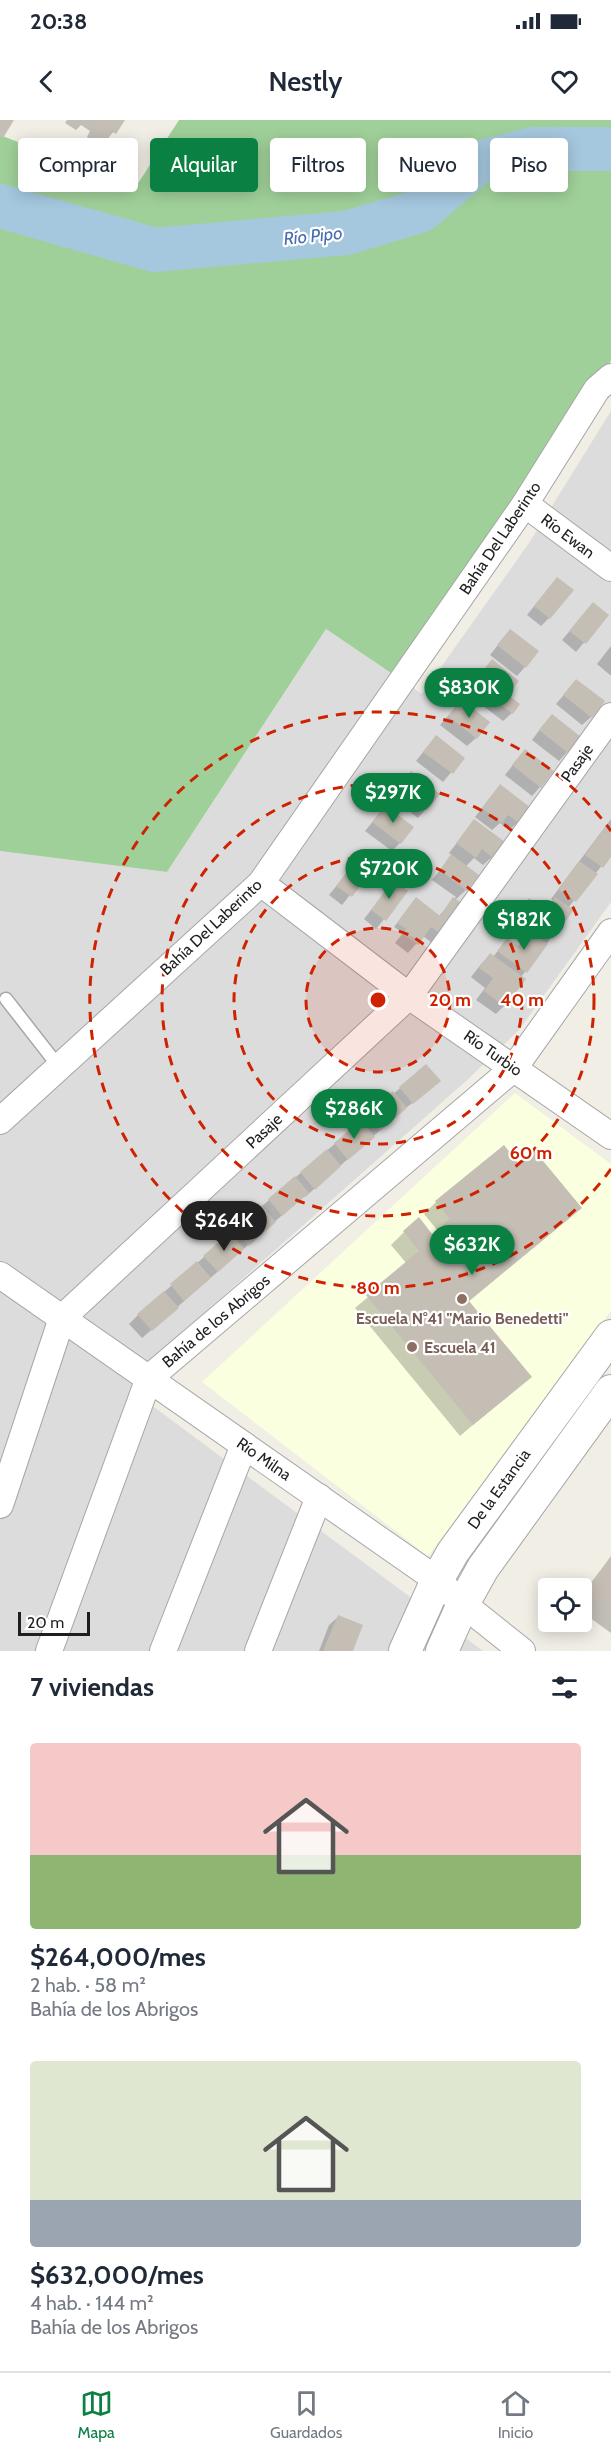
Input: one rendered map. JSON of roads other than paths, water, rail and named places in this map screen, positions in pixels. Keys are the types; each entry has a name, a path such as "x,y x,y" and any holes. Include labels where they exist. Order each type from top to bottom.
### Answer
{"street":[{"name":"Bahía Del Laberinto","path":"0,1121 261,883 525,504 597,389 611,377"},
{"name":"Río Ewan","path":"525,504 611,568"},
{"name":"Pasaje","path":"0,1505 62,1318 409,996 611,716"},
{"name":"Río Turbio","path":"261,883 409,996 611,1136"},
{"name":"Bahía de los Abrigos","path":"49,1651 149,1378 514,1068 611,932"},
{"name":"Río Milna","path":"0,1275 437,1580 463,1605 522,1651"},
{"name":"De la Estancia","path":"405,1651 437,1580 453,1552 611,1336"},
{"name":"De la Estancia","path":"442,1651 483,1568 611,1390"},
{"path":"163,1651 244,1445"},
{"path":"258,1651 319,1497"}],"lane":[{"path":"6,999 59,1067"}],"waterway":[{"name":"Río Pipo","path":"0,206 155,250 346,233 420,211 475,164 533,149 611,149"}],"place":[{"name":"Escuela N°41 \"Mario Benedetti\"","path":"462,1299"},
{"name":"Escuela 41","path":"412,1347"}]}
